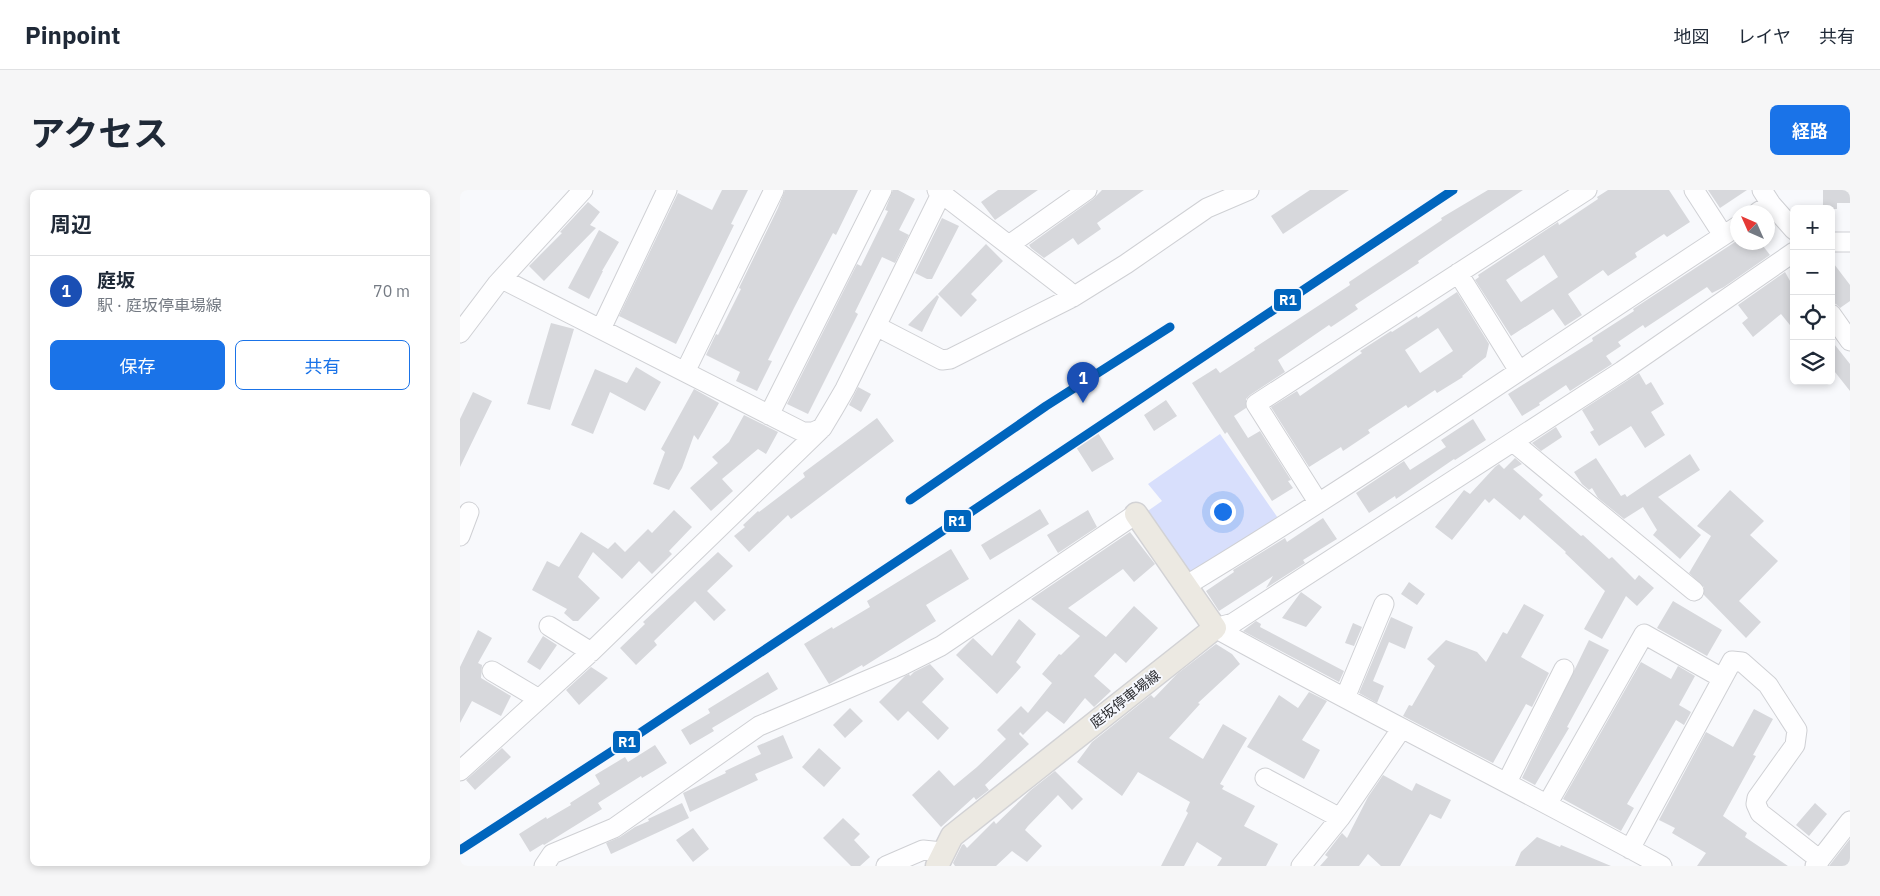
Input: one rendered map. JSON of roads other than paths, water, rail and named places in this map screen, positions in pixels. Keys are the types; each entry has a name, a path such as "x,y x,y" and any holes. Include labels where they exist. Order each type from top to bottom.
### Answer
{"main road":[{"path":"1136,514 1215,628"},
{"name":"庭坂停車場線","path":"939,859 952,836 1215,628"}],"street":[{"path":"460,333 502,279 583,190"},
{"path":"600,329 667,190"},
{"path":"684,372 774,190"},
{"path":"769,415 882,190"},
{"path":"1009,245 1088,190"},
{"path":"876,326 942,360 950,359 1073,297 1126,264 1207,208 1249,190"},
{"path":"1318,502 1256,404 1587,190"},
{"path":"1186,585 1318,502 1519,371 1730,230 1694,190"},
{"path":"460,771 591,652 822,428 845,389 940,191 1067,290 1073,297"},
{"path":"1763,202 1790,226"},
{"path":"1835,242 1850,242"},
{"path":"1215,628 1233,623 1622,372 1790,255"},
{"path":"1458,273 1519,371"},
{"path":"502,279 803,432 813,432 822,428"},
{"path":"1835,320 1850,341"},
{"path":"1513,442 1694,591"},
{"path":"460,536 469,512"},
{"path":"544,866 552,854 614,828 759,726 901,666 941,646 1136,514"},
{"path":"1345,698 1384,604"},
{"path":"549,626 591,652"},
{"path":"1215,628 1402,728 1548,803 1662,866"},
{"path":"1548,803 1644,634 1722,678"},
{"path":"1630,848 1732,661 1742,662 1768,685 1797,730 1795,745 1757,798 1756,804 1760,813 1817,863 1848,827"},
{"path":"1507,782 1564,670"},
{"path":"492,671 539,699"},
{"path":"1301,866 1340,818 1402,728"},
{"path":"1266,778 1340,818"},
{"path":"886,866 923,850 939,859"}],"place":[{"name":"庭坂","path":"1083,403"}]}
